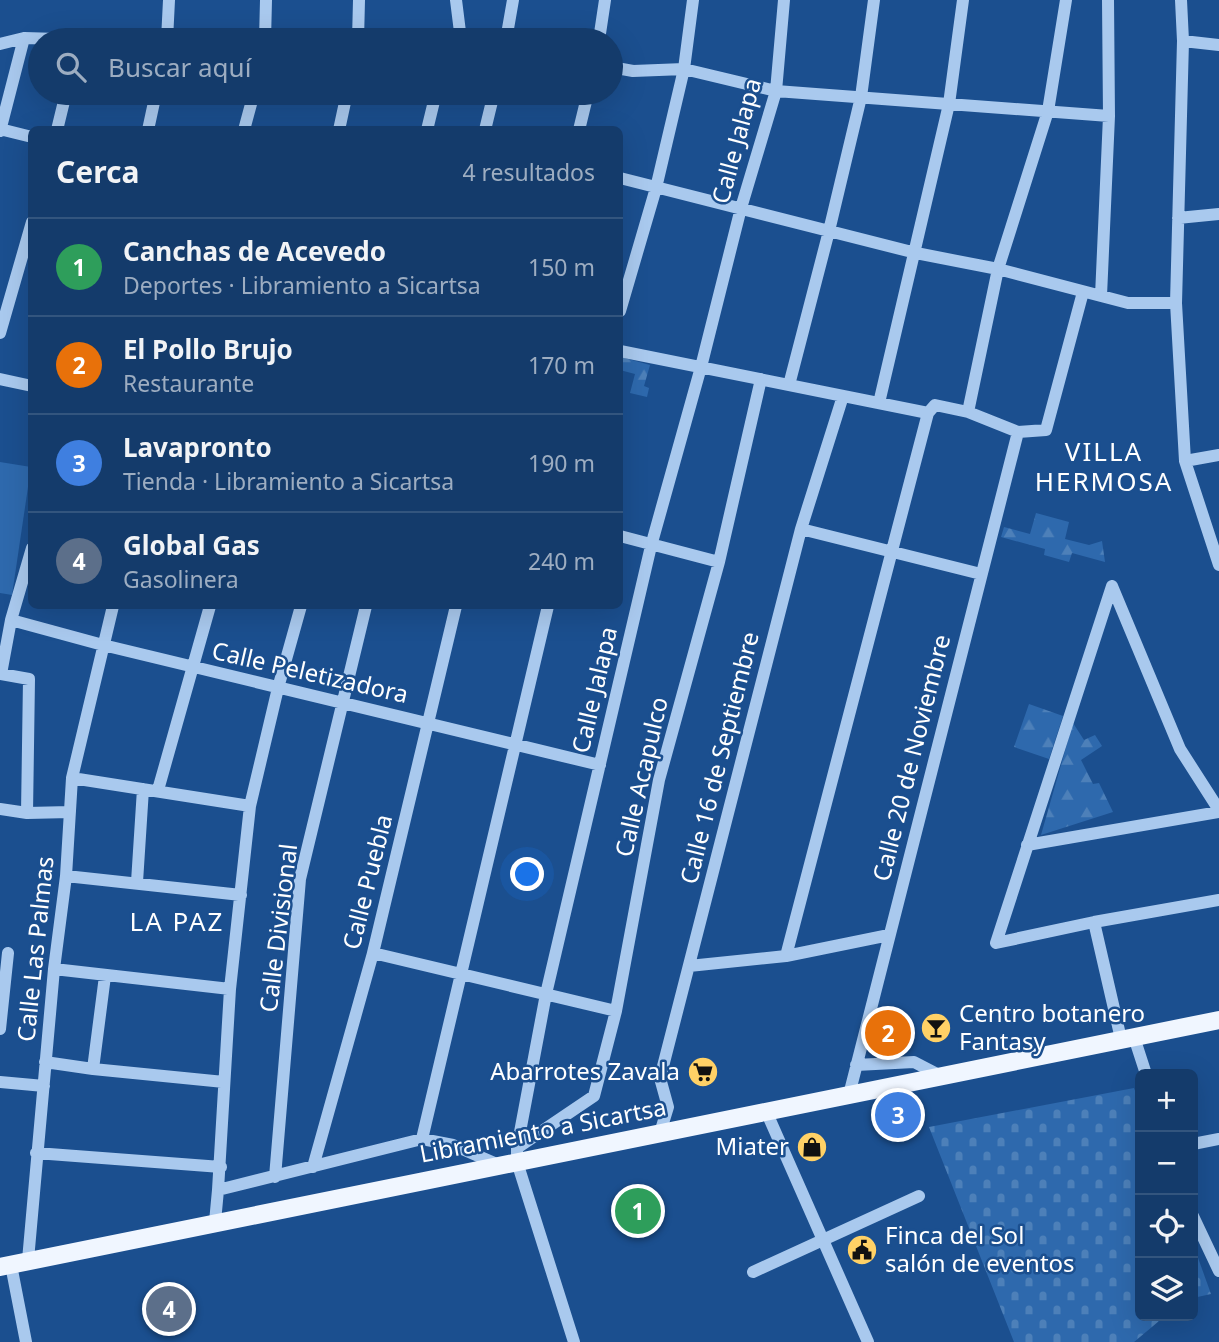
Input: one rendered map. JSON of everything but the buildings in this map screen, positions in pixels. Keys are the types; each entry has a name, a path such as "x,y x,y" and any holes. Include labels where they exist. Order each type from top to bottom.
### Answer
{"main road":[{"name":"Libramiento a Sicartsa","path":"13,1264 499,1165 517,1155 660,1133 1219,1020"}],"street":[{"path":"168,28 169,0"},
{"path":"265,28 266,0"},
{"path":"358,28 359,0"},
{"path":"456,0 460,28"},
{"path":"508,28 513,0"},
{"path":"601,28 605,0"},
{"path":"623,301 656,188 684,69 693,0"},
{"name":"Calle Jalapa","path":"517,1155 546,994 651,546 701,367 741,208 776,91 785,0"},
{"path":"789,385 830,231 861,97 874,0"},
{"path":"880,403 949,104 963,0"},
{"path":"968,412 998,270 1048,111 1066,0"},
{"path":"1101,296 1109,116 1108,0"},
{"path":"1181,0 1183,41 1176,303 1185,461 1219,565"},
{"path":"24,38 0,130 28,136"},
{"path":"0,44 28,38"},
{"path":"1183,41 1219,44"},
{"path":"623,69 684,69 776,91 1109,116"},
{"path":"58,126 63,105"},
{"path":"149,126 153,105"},
{"path":"245,126 251,105"},
{"path":"340,126 344,105"},
{"path":"428,126 433,105"},
{"path":"486,126 491,105"},
{"path":"580,126 585,105"},
{"path":"623,179 1128,303 1176,303"},
{"path":"1178,218 1219,214"},
{"path":"0,333 28,236"},
{"path":"786,956 928,413 935,405 968,412 1017,432 1046,430 1083,292"},
{"path":"623,352 928,413"},
{"path":"0,379 28,385"},
{"name":"Calle Acapulco","path":"517,1155 594,1096 616,1011 659,780 719,562 761,379"},
{"name":"Calle 16 de Septiembre","path":"660,1133 668,1107 660,1078 801,529 843,396"},
{"name":"Calle 20 de Noviembre","path":"849,1095 1017,432"},
{"path":"1185,461 1219,455"},
{"path":"801,529 981,575"},
{"path":"623,537 719,562"},
{"path":"27,813 29,679 1,674 11,620 28,562"},
{"path":"1027,845 1219,811 1180,749 1112,586 1027,845 996,943 1219,900"},
{"name":"Calle Las Palmas","path":"26,1342 13,1264 36,1153 66,876 72,778 112,609"},
{"path":"158,790 209,609"},
{"path":"215,1222 221,1167 230,989 250,806 299,609"},
{"name":"Calle Divisional","path":"275,1177 300,879 365,609"},
{"name":"Calle Puebla","path":"313,1167 373,953 455,609"},
{"path":"422,1139 547,609"},
{"name":"Calle Peletizadora","path":"11,620 103,645 600,765"},
{"path":"72,778 250,806"},
{"path":"137,883 144,789"},
{"path":"0,809 27,813 70,812"},
{"path":"66,876 241,895"},
{"path":"1094,922 1128,1038 1144,1069"},
{"path":"689,966 786,956 889,935"},
{"path":"0,1028 8,953"},
{"path":"373,953 616,1011"},
{"path":"54,969 230,989"},
{"path":"93,1069 104,976"},
{"path":"45,1062 224,1082"},
{"path":"856,1066 914,1062 941,1076"},
{"path":"0,1082 44,1086"},
{"path":"766,1111 868,1342"},
{"path":"218,1190 422,1139 453,1145 499,1165"},
{"path":"1198,1143 1219,1139"},
{"path":"36,1153 221,1167"},
{"path":"517,1155 574,1342"},
{"path":"752,1272 919,1196"},
{"path":"1198,1227 1219,1271"}],"green space":[{"path":"623,358 650,365 644,386 649,388 647,397 630,393 635,374 623,371"},
{"path":"0,462 28,467 28,487 12,595 0,593"},
{"path":"1036,513 1069,522 1065,539 1089,545 1102,541 1105,562 1072,553 1069,562 1044,555 1045,549 1001,537 1004,527 1030,534"},
{"path":"1029,704 1063,716 1049,759 1014,747"},
{"path":"1073,723 1084,740 1095,735 1102,746 1081,760 1093,784 1099,783 1113,812 1041,835"},
{"path":"1134,1088 1135,1321 1159,1321 1134,1342 1014,1342 929,1127"},
{"path":"1198,1258 1211,1294 1198,1297"}],"place":[{"name":"Centro botanero Fantasy","path":"936,1028"},
{"name":"El Pollo Brujo","path":"888,1033"},
{"name":"Abarrotes Zavala","path":"703,1072"},
{"name":"Lavapronto","path":"898,1115"},
{"name":"Miater","path":"812,1147"},
{"name":"Canchas de Acevedo","path":"638,1211"},
{"name":"Finca del Sol salón de eventos","path":"862,1250"},
{"name":"Global Gas","path":"169,1309"}],"district":[{"name":"VILLA HERMOSA","path":"1104,467"},
{"name":"LA PAZ","path":"177,922"}]}
